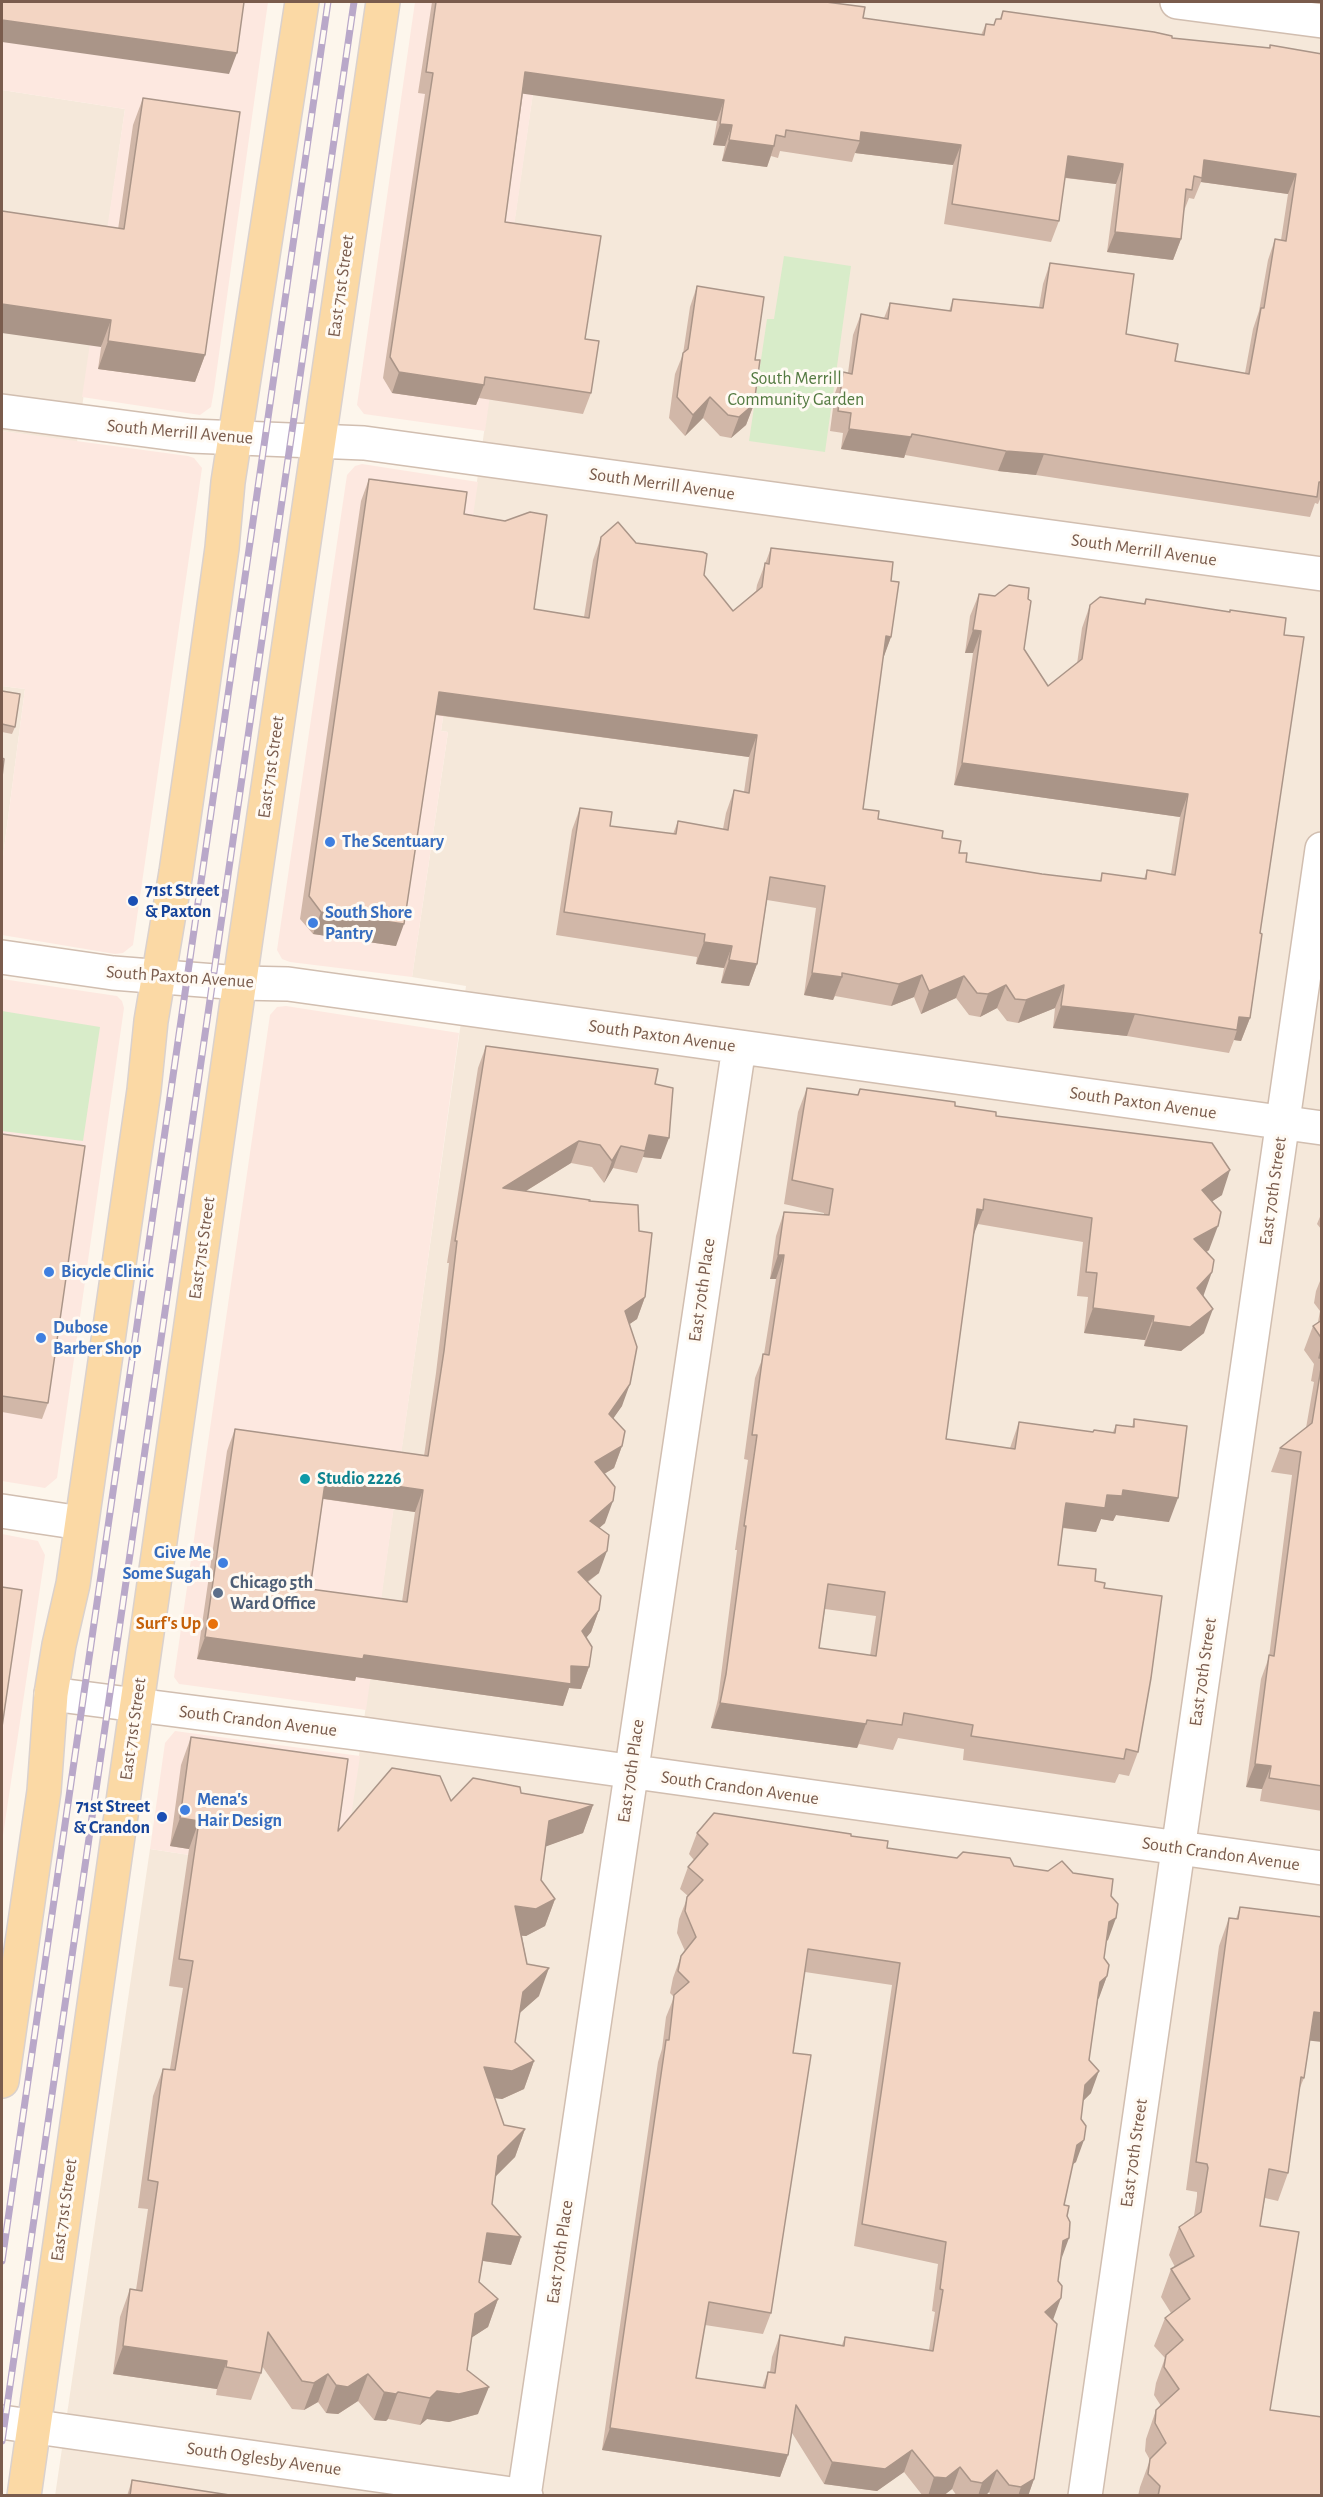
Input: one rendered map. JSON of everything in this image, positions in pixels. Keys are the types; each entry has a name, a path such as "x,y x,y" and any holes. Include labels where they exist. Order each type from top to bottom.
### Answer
{"main road":[{"path":"2,2068 44,1791 51,1694 73,1584 144,1090 157,977 179,849 235,438 302,2"},
{"name":"East 71st Street","path":"24,2496 383,2"}],"street":[{"path":"1177,2 1322,21"},
{"name":"South Merrill Avenue","path":"2,411 191,436 364,443 1322,574"},
{"name":"East 70th Street","path":"1085,2496 1322,849"},
{"name":"South Paxton Avenue","path":"2,957 113,973 240,983 288,984 1322,1128"},
{"name":"East 70th Place","path":"524,2495 739,1047"},
{"path":"2,1511 81,1523"},
{"name":"South Crandon Avenue","path":"51,1694 363,1734 1322,1868"},
{"name":"South Oglesby Avenue","path":"2,2422 524,2495"}],"shaded area":[{"path":"2,2 268,2 214,390 211,407 200,415 82,397 125,109 2,90"},
{"path":"415,2 546,2 485,431 364,414 357,405"},
{"path":"546,2 1321,2 1321,2495 55,2496 150,1849 342,1878 466,986 412,977 448,732 441,731"},
{"path":"2,90 125,109 77,442 2,431"},
{"path":"2,431 188,456 194,458 202,468 133,945 123,953 115,954 2,935 2,864 25,689 2,686"},
{"path":"362,464 478,482 441,731 448,732 412,977 290,962 282,959 277,950 347,475 355,466"},
{"path":"2,686 25,689 2,864"},
{"path":"2,979 117,996 124,1008 57,1478 45,1488 2,1481"},
{"path":"286,1006 459,1033 366,1710 179,1684 174,1677 270,1015 277,1007"},
{"path":"2,1534 38,1541 45,1555 2,1842"},
{"path":"175,1731 360,1756 342,1878 150,1849 165,1743"}],"green space":[{"name":"South Merrill Community Garden","path":"784,256 851,266 825,452 749,441 767,319 774,319"},
{"path":"2,1011 100,1027 83,1141 2,1131"}],"building":[{"path":"2,2 244,2 237,53 2,20"},
{"path":"436,2 826,2 865,7 863,18 984,35 986,24 994,25 996,19 1001,19 1003,11 1154,32 1172,36 1172,38 1270,48 1270,45 1322,54 1322,482 1319,482 1317,497 1044,454 1006,451 912,434 911,437 849,429 851,413 838,411 843,372 852,374 861,314 888,319 890,303 951,311 953,299 1043,308 1050,263 1134,274 1126,334 1178,344 1175,361 1249,374 1261,308 1264,308 1275,239 1286,241 1296,174 1204,160 1202,178 1194,176 1192,190 1186,189 1181,239 1115,232 1123,164 1068,156 1059,221 952,204 961,145 861,132 860,141 786,130 785,137 776,135 774,146 729,140 732,125 720,124 724,100 525,72 505,222 601,236 585,339 599,341 591,393 485,377 484,385 399,372 390,357 433,73 426,72"},
{"path":"143,98 240,112 205,355 108,341 111,320 2,304 2,211 124,229"},
{"path":"697,286 764,297 755,360 760,360 754,404 739,417 728,415 710,397 693,415 677,397 683,353 688,349"},
{"path":"369,479 467,492 464,514 505,521 530,512 547,515 534,609 589,618 601,537 618,522 636,543 707,554 704,575 733,611 762,587 765,563 769,564 771,548 893,562 891,581 899,582 891,637 886,636 863,809 879,811 878,819 943,831 942,838 961,841 959,853 967,853 966,862 1042,874 1101,881 1102,873 1146,879 1147,870 1175,875 1188,794 962,763 981,631 973,630 979,594 995,596 1009,585 1029,588 1028,599 1031,601 1024,649 1048,686 1082,659 1090,605 1100,597 1145,604 1146,599 1286,618 1284,635 1304,637 1260,933 1262,934 1250,1018 1239,1017 1237,1030 1135,1014 1061,1006 1064,985 1026,1000 1015,999 1006,985 988,994 977,993 964,976 929,991 922,975 899,984 842,973 842,977 812,973 825,886 770,877 757,964 729,960 732,946 704,942 705,934 564,912 580,808 612,812 610,826 676,834 678,821 728,830 734,790 749,793 757,735 439,692 404,924 321,912 309,896"},
{"path":"2,691 20,694 15,727 2,724"},
{"path":"486,1046 658,1069 655,1084 673,1088 669,1138 649,1135 645,1151 621,1146 612,1161 600,1145 579,1141 503,1188 589,1201 638,1205 639,1231 652,1233 645,1297 625,1311 637,1347 630,1384 609,1414 625,1431 622,1446 595,1462 615,1487 613,1501 590,1521 609,1535 607,1551 578,1572 601,1596 599,1610 582,1631 592,1647 589,1667 571,1666 571,1684 364,1655 363,1659 205,1637 235,1429 428,1456 444,1351 457,1241 455,1241","holes":["326,1476 423,1490 407,1602 310,1589"]},
{"path":"807,1088 858,1095 860,1089 955,1102 955,1106 996,1112 996,1116 1212,1143 1230,1170 1202,1190 1221,1212 1218,1226 1194,1239 1214,1260 1212,1272 1197,1288 1213,1309 1190,1327 1153,1322 1154,1316 1093,1308 1097,1273 1086,1272 1092,1218 984,1199 983,1210 977,1209 946,1439 1015,1449 1019,1422 1115,1433 1116,1425 1134,1427 1134,1419 1187,1426 1178,1498 1123,1490 1122,1496 1107,1495 1105,1508 1066,1503 1065,1509 1058,1565 1096,1569 1095,1581 1105,1583 1104,1588 1162,1596 1138,1752 1126,1749 1124,1759 971,1736 973,1725 904,1713 902,1725 867,1720 866,1724 720,1703 746,1526 744,1526 757,1435 752,1435 763,1354 769,1355 784,1255 778,1255 784,1212 829,1215 833,1189 792,1180","holes":["828,1584 885,1592 876,1656 819,1648"]},
{"path":"2,1134 85,1146 48,1403 2,1396"},
{"path":"1322,1320 1322,1339 1313,1326"},
{"path":"1322,1362 1322,1786 1269,1778 1271,1766 1255,1764 1269,1655 1274,1656 1301,1452 1280,1448 1312,1423"},
{"path":"2,1587 22,1590 2,1727"},
{"path":"191,1737 348,1759 338,1831 392,1768 440,1776 451,1801 473,1778 520,1787 521,1793 593,1805 549,1821 541,1880 555,1899 536,1909 515,1906 527,1964 549,1968 523,1992 515,2042 534,2061 512,2071 484,2067 504,2125 525,2129 498,2156 492,2204 521,2237 487,2233 479,2282 498,2299 475,2314 467,2370 489,2387 459,2394 437,2391 430,2398 398,2392 396,2394 384,2392 368,2374 348,2387 336,2385 328,2374 314,2383 302,2381 268,2332 261,2373 226,2367 227,2361 123,2346 130,2289 142,2291 158,2182 148,2180 163,2069 175,2070 193,1961 179,1959 199,1821 180,1818"},
{"path":"714,1813 888,1841 887,1848 957,1858 963,1852 1010,1858 1014,1866 1048,1871 1062,1861 1073,1873 1113,1879 1111,1896 1118,1904 1116,1918 1109,1922 1104,1958 1109,1965 1107,1976 1100,1982 1089,2060 1099,2071 1085,2085 1081,2119 1086,2126 1084,2140 1077,2145 1064,2205 1069,2206 1067,2216 1070,2222 1069,2238 1063,2241 1058,2281 1062,2286 1061,2298 1045,2312 1057,2324 1034,2479 1021,2487 1009,2485 997,2470 982,2483 971,2481 960,2467 946,2478 934,2477 912,2450 885,2469 832,2462 796,2405 788,2455 610,2428 666,2040 669,2040 674,1995 689,1982 678,1971 681,1956 696,1937 685,1911 687,1897 703,1880 688,1867 708,1844 697,1833","holes":["808,1949 900,1963 862,2224 946,2242 940,2289 943,2290 933,2351 845,2337 844,2346 780,2335 775,2373 768,2372 765,2388 696,2378 709,2302 771,2313 811,2055 793,2053"]},
{"path":"1240,1907 1322,1917 1322,2013 1314,2012 1304,2078 1301,2077 1288,2173 1269,2169 1260,2226 1299,2232 1270,2410 1322,2417 1322,2496 1158,2496 1160,2486 1148,2474 1150,2459 1166,2443 1155,2423 1156,2410 1179,2389 1164,2367 1166,2355 1183,2340 1165,2318 1190,2299 1171,2269 1194,2256 1179,2227 1201,2212 1208,2168 1207,2164 1196,2162 1229,1918 1238,1919"},
{"path":"132,2480 236,2496 130,2496"}],"railway":[{"path":"2,2261 328,2"},
{"path":"2,2441 354,2"}],"place":[{"name":"The Scentuary","path":"330,842"},
{"name":"71st Street & Paxton","path":"133,901"},
{"name":"South Shore Pantry","path":"313,923"},
{"name":"Bicycle Clinic","path":"49,1272"},
{"name":"Dubose Barber Shop","path":"41,1338"},
{"name":"Studio 2226","path":"305,1479"},
{"name":"Give Me Some Sugah","path":"223,1563"},
{"name":"Chicago 5th Ward Office","path":"218,1593"},
{"name":"Surf's Up","path":"213,1624"},
{"name":"Mena's Hair Design","path":"185,1810"},
{"name":"71st Street & Crandon","path":"162,1817"}]}
